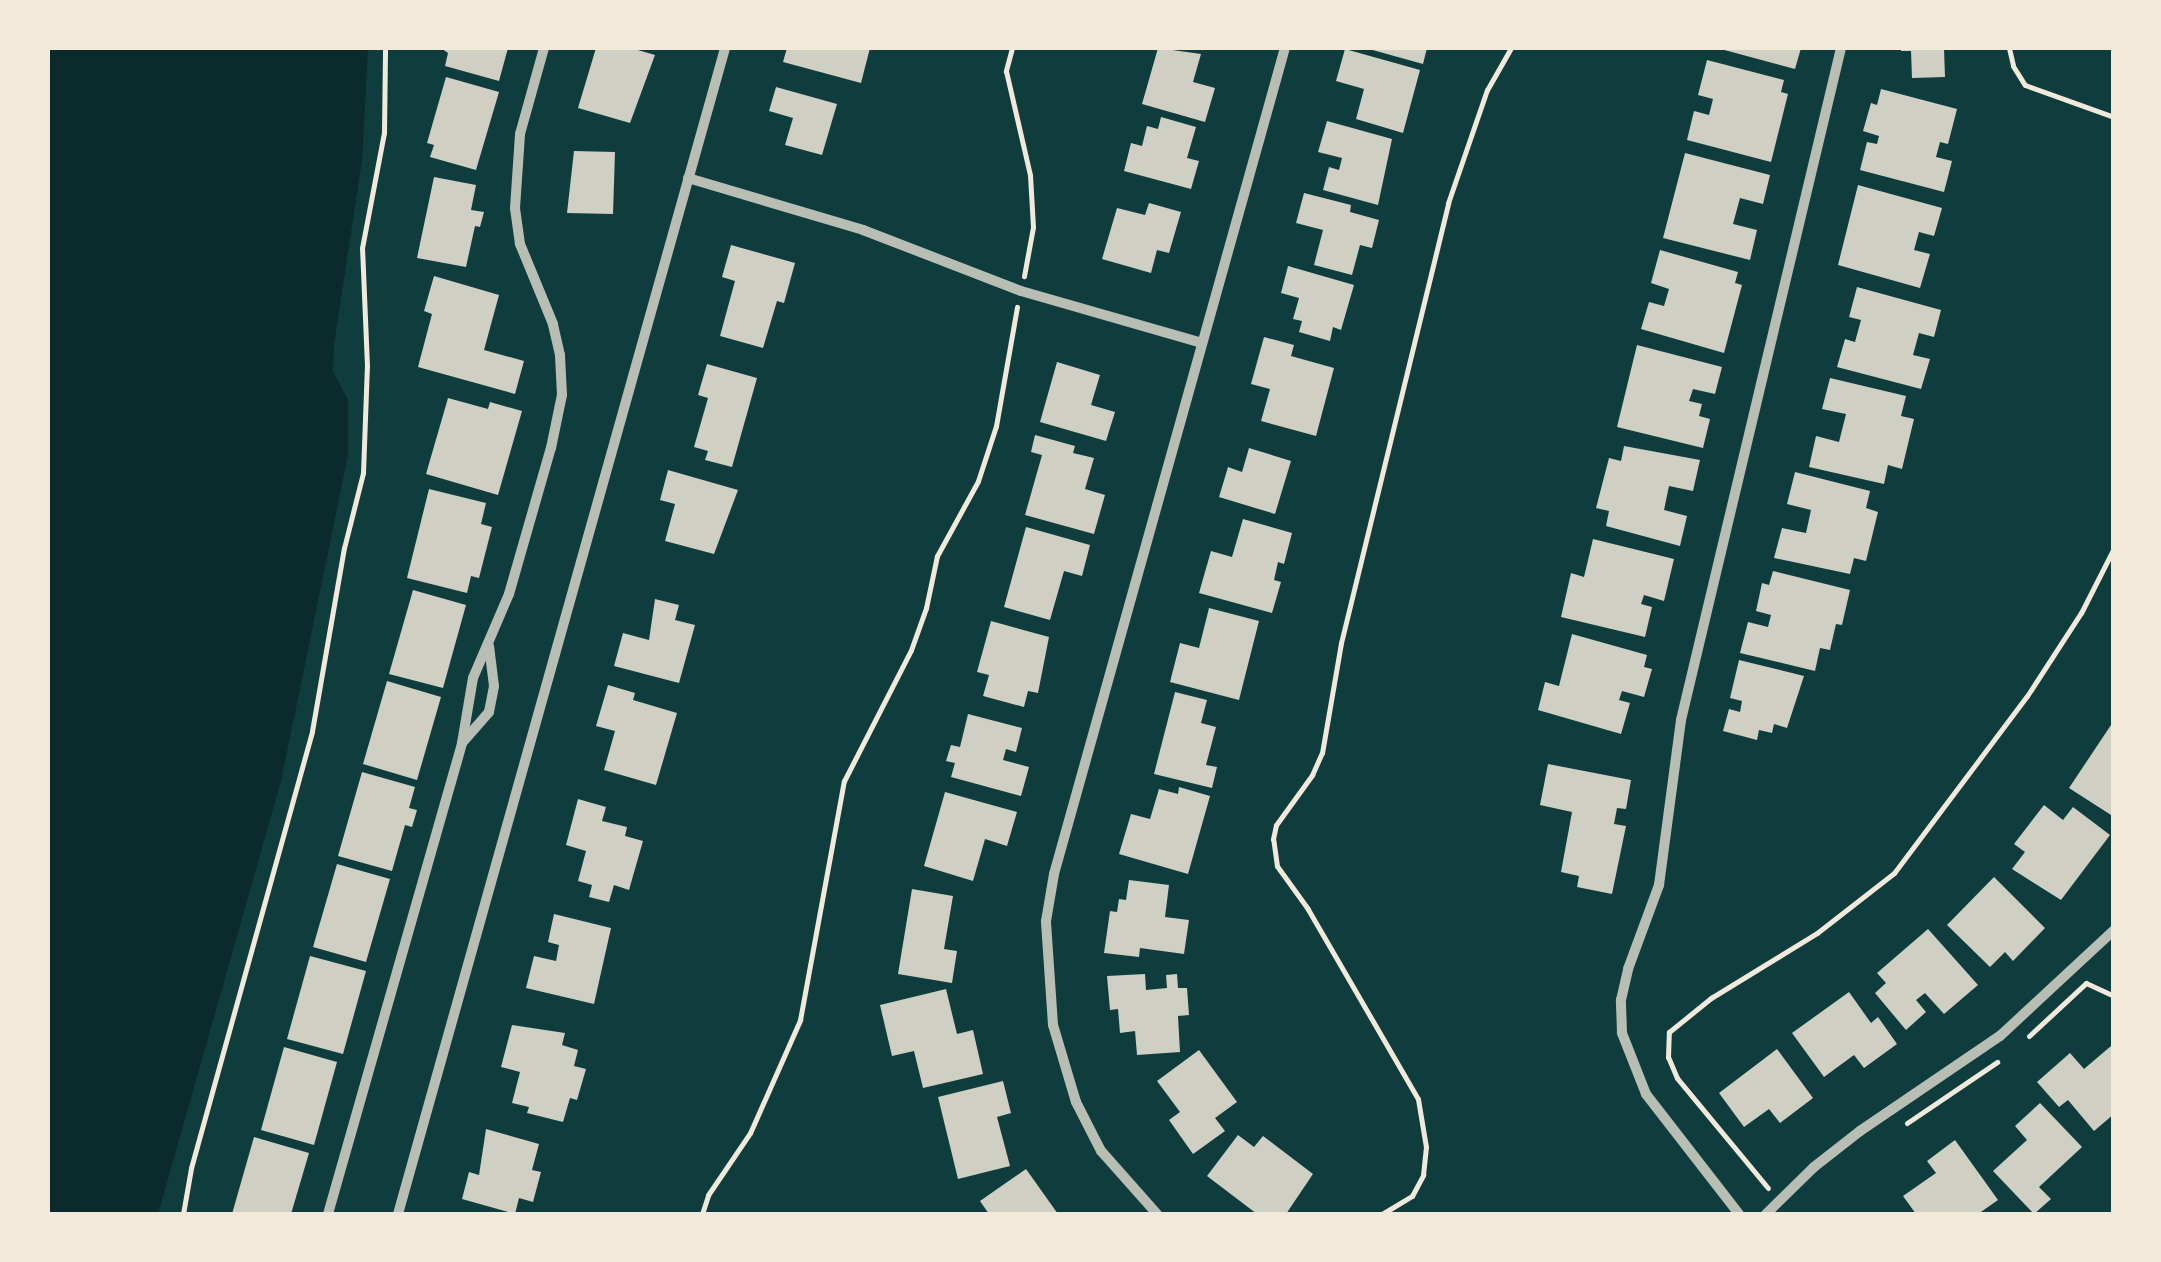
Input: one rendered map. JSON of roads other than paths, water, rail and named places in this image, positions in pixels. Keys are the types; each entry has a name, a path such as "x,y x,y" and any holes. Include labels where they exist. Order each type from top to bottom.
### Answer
{"street":[{"path":"328,1214 462,744 473,678 489,646 530,521 562,395 556,339 520,244 515,208 520,134 544,48"},
{"path":"398,1214 725,48"},
{"path":"1156,1214 1101,1151 1076,1102 1053,1025 1046,921 1054,874 1285,48"},
{"path":"1739,1214 1646,1094 1622,1033 1621,1000 1659,886 1681,720 1841,48"},
{"path":"688,178 863,230 1021,291 1202,342"},
{"path":"462,744 489,712 494,686 489,646"},
{"path":"1766,1214 1830,1155 2000,1036 2114,930"}],"water":[{"path":"48,48 368,48 362,161 334,344 333,371 348,400 348,455 281,781 158,1214 48,1214"}]}
